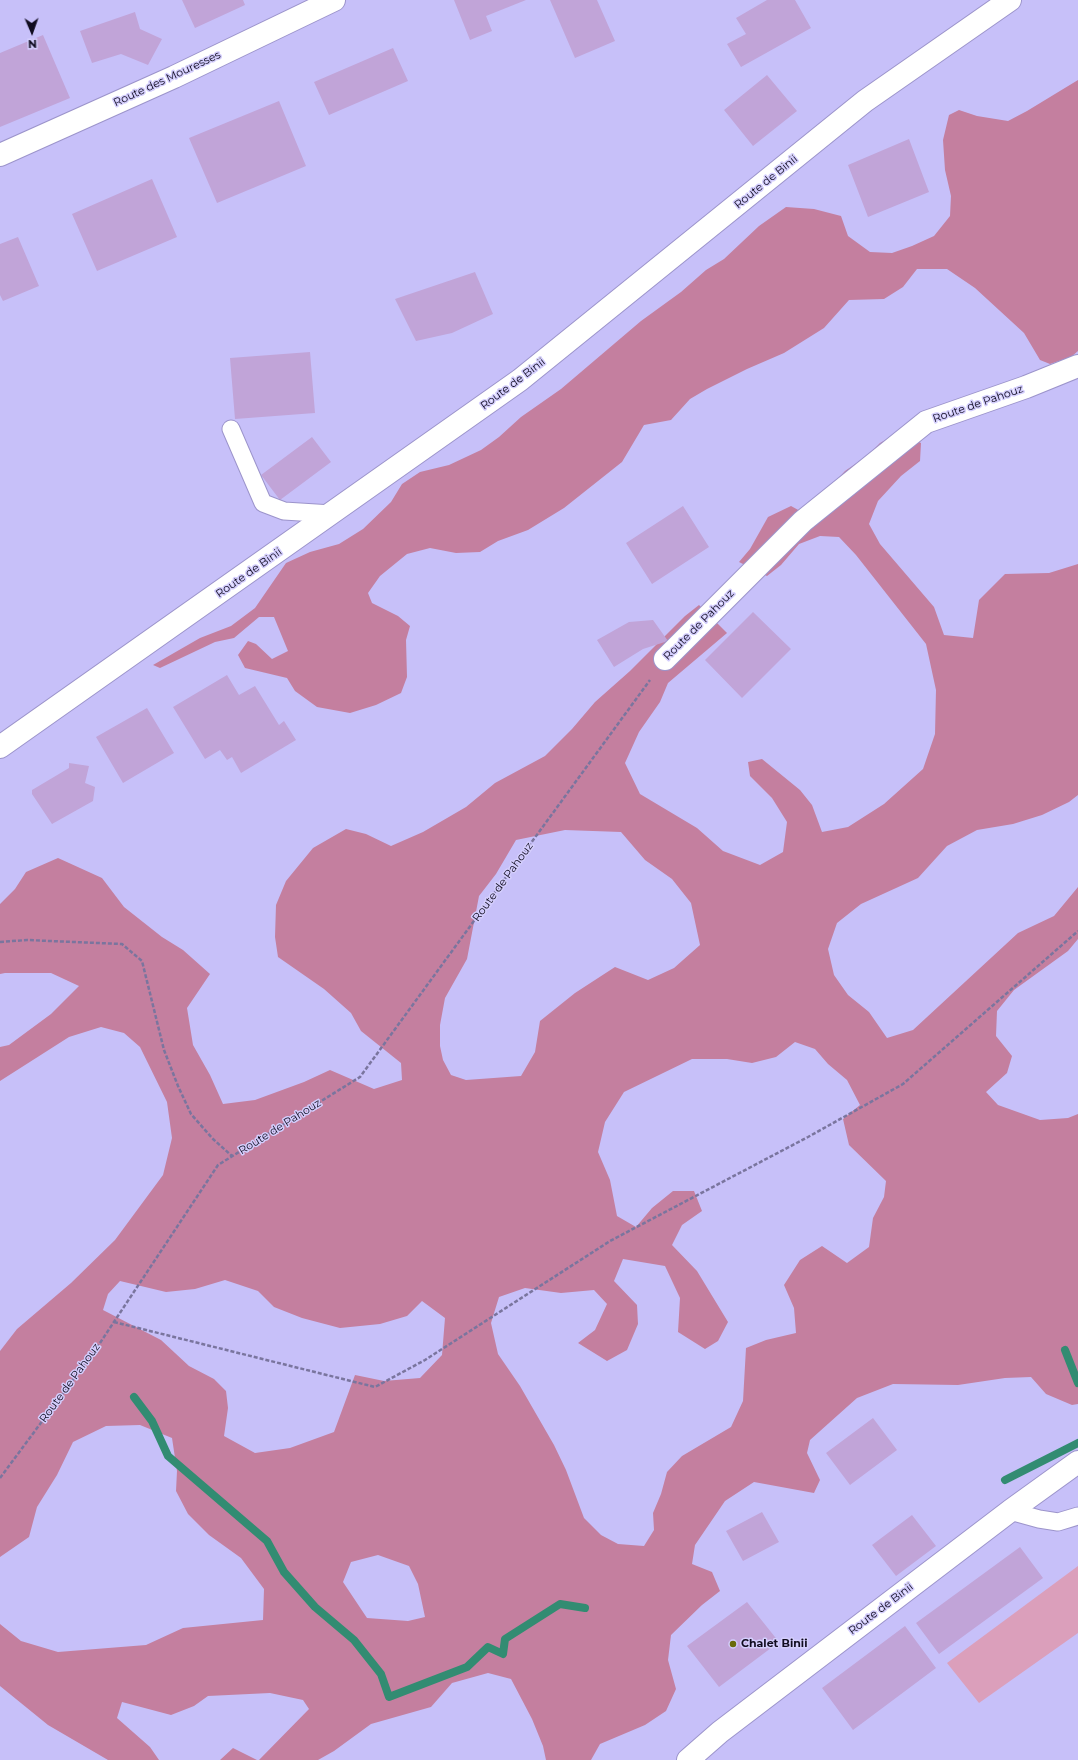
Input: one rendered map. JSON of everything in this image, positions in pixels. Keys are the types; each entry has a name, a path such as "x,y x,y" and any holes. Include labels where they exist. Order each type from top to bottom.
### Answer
{"street":[{"name":"Route des Mouresses","path":"0,155 174,77 334,0"},
{"name":"Route de Binii","path":"0,747 520,380 865,101 1010,0"},
{"name":"Route de Pahouz","path":"665,659 803,521 926,422 1026,387 1078,366"},
{"name":"Route de Binii","path":"688,1760 726,1727 1010,1511 1078,1462"}],"lane":[{"path":"231,429 263,503 284,511 332,514"},
{"path":"1010,1511 1039,1519 1058,1522 1078,1516"}],"path":[{"name":"Route de Pahouz","path":"0,1478 114,1322 218,1165 360,1077 665,659"},
{"path":"114,1322 375,1387 425,1360 610,1240 808,1137 902,1084 1078,931"},
{"path":"0,942 27,940 122,944 142,961 164,1050 178,1086 191,1114 213,1139 232,1156"}],"shaded area":[{"path":"1078,80 1078,351 1071,357 1050,364 1040,360 1024,333 975,288 947,269 917,269 903,287 884,299 849,300 824,328 784,353 747,369 690,399 671,420 644,425 622,462 564,508 528,530 498,541 480,552 456,553 430,548 407,554 380,576 368,593 372,603 398,616 410,626 406,640 407,677 401,693 376,705 350,713 317,707 295,691 287,678 245,668 238,655 248,641 256,644 272,659 288,651 274,617 259,617 234,638 215,642 160,668 153,665 200,638 231,626 255,608 286,563 310,552 339,544 363,529 391,502 402,484 420,472 449,465 481,450 499,437 521,417 561,389 641,321 681,292 706,270 724,259 759,226 786,207 814,209 841,216 848,236 870,252 892,253 934,236 950,216 951,196 945,170 943,140 949,115 959,110 977,116 1008,121"},
{"path":"900,432 921,443 920,461 901,476 878,501 869,524 880,544 934,607 944,635 973,638 979,600 1005,574 1049,573 1078,564 1078,795 1069,802 1042,815 1013,824 977,830 947,846 918,878 861,904 837,923 828,949 834,975 848,995 869,1012 887,1038 913,1030 1018,933 1054,916 1078,887 1078,939 1068,951 1014,990 997,1011 996,1036 1012,1056 1007,1073 986,1092 998,1105 1040,1120 1068,1118 1078,1114 1078,1404 1072,1405 1046,1394 1031,1377 1005,1378 958,1385 893,1384 857,1398 810,1440 807,1453 820,1480 814,1493 754,1482 725,1501 695,1545 692,1564 712,1572 720,1591 702,1605 671,1635 668,1660 676,1689 666,1711 645,1725 600,1744 591,1760 546,1760 543,1746 532,1719 511,1679 488,1673 452,1683 431,1707 371,1724 334,1751 318,1760 259,1760 309,1709 303,1700 270,1693 208,1696 194,1706 171,1715 122,1702 117,1718 150,1747 159,1760 108,1760 48,1725 0,1686 0,1624 21,1641 58,1652 146,1645 183,1628 263,1620 264,1589 241,1558 209,1535 188,1514 176,1491 177,1471 172,1438 140,1425 106,1426 73,1442 57,1475 37,1507 29,1537 0,1557 0,1351 17,1329 71,1283 115,1240 163,1175 172,1138 167,1102 140,1047 124,1033 101,1027 69,1037 0,1081 0,1047 9,1045 51,1014 79,986 51,973 0,974 0,904 15,889 26,872 58,858 102,878 124,907 162,937 183,950 210,974 187,1008 193,1045 210,1075 223,1104 255,1100 304,1082 330,1070 374,1089 402,1080 401,1063 361,1031 351,1013 324,989 278,957 275,937 276,905 286,881 313,848 346,829 366,834 391,846 423,832 466,807 495,783 545,756 572,729 595,702 630,671 685,616 699,605 727,633 668,683 660,702 639,732 625,763 640,794 697,828 723,851 760,865 783,852 787,822 772,798 750,776 748,762 762,759 800,790 812,805 822,832 848,827 884,804 923,769 935,734 936,690 926,644 856,555 839,537 820,536 799,544 781,565 767,576 739,562 750,549 768,517 791,506 820,522 832,510 835,482 845,471 867,456 880,443","holes":["565,830 621,832 645,860 672,879 691,903 700,945 674,968 648,980 615,967 575,993 540,1021 535,1052 521,1076 466,1080 451,1075 443,1060 440,1046 440,1025 445,998 467,959 479,896 496,874 516,840","795,1042 815,1049 828,1064 847,1080 860,1105 843,1119 849,1145 886,1181 884,1197 873,1218 869,1247 847,1263 822,1246 800,1260 784,1285 794,1308 796,1333 766,1340 746,1348 743,1401 731,1427 682,1456 667,1472 661,1494 653,1513 654,1530 644,1546 618,1544 601,1535 584,1518 566,1470 554,1445 520,1386 498,1354 491,1323 499,1297 525,1288 561,1293 594,1290 607,1304 595,1330 578,1343 607,1361 627,1350 638,1324 637,1305 614,1281 623,1259 665,1266 680,1298 678,1332 705,1349 718,1341 728,1322 697,1271 672,1245 682,1225 702,1211 694,1191 673,1191 652,1208 636,1227 617,1216 610,1180 598,1152 605,1122 624,1092 692,1059 727,1059 752,1063 776,1057","225,1280 258,1291 274,1307 302,1318 340,1328 380,1324 407,1316 422,1301 445,1318 442,1355 420,1378 384,1381 355,1375 334,1432 290,1448 255,1453 224,1436 228,1408 226,1391 214,1379 189,1366 161,1340 103,1310 108,1294 120,1281 166,1292 195,1289","378,1555 409,1566 418,1584 425,1617 408,1621 367,1618 343,1582 351,1562"]},
{"path":"1078,1566 1078,1633 979,1703 947,1663"},
{"path":"233,1748 257,1760 220,1760"}],"building":[{"path":"182,0 243,0 245,5 195,28"},
{"path":"454,0 526,0 486,16 492,31 470,40"},
{"path":"550,0 597,0 615,41 575,58"},
{"path":"767,0 795,0 811,28 741,67 727,44 746,34 736,18"},
{"path":"135,12 140,29 162,39 148,65 121,54 92,63 80,31"},
{"path":"43,35 70,98 0,127 0,53"},
{"path":"393,48 408,81 329,115 314,82"},
{"path":"767,75 797,111 753,146 724,110"},
{"path":"279,101 306,166 217,203 189,138"},
{"path":"909,139 929,192 868,217 848,165"},
{"path":"152,179 177,237 97,271 72,214"},
{"path":"18,237 39,286 3,301 0,295 0,244"},
{"path":"475,272 493,314 452,333 416,341 395,299"},
{"path":"310,352 315,413 235,419 230,358"},
{"path":"312,437 331,462 280,500 261,475"},
{"path":"683,506 709,547 652,584 626,543"},
{"path":"753,612 791,649 742,698 705,660"},
{"path":"653,620 668,641 643,649 614,667 597,640 629,622"},
{"path":"227,675 239,695 255,686 279,725 284,721 296,740 241,773 232,757 227,760 220,750 205,759 173,707"},
{"path":"147,708 174,753 123,783 96,737"},
{"path":"69,763 89,766 85,783 95,787 93,801 52,824 32,794 32,790 69,768"},
{"path":"873,1418 897,1450 850,1485 826,1453"},
{"path":"762,1512 779,1542 743,1561 726,1531"},
{"path":"912,1515 936,1546 896,1576 872,1545"},
{"path":"1020,1547 1043,1578 939,1654 916,1623"},
{"name":"Chalet Binii","path":"747,1602 779,1642 719,1687 687,1646"},
{"path":"905,1626 936,1668 853,1730 822,1688"}],"waterway":[{"path":"1065,1350 1078,1383"},
{"path":"134,1397 152,1421 168,1456 267,1541 284,1572 315,1607 354,1640 381,1674 389,1697 467,1667 488,1647 503,1654 505,1639 560,1604 585,1608"},
{"path":"1005,1480 1078,1443"}],"place":[{"name":"Chalet Binii","path":"733,1644"}]}
